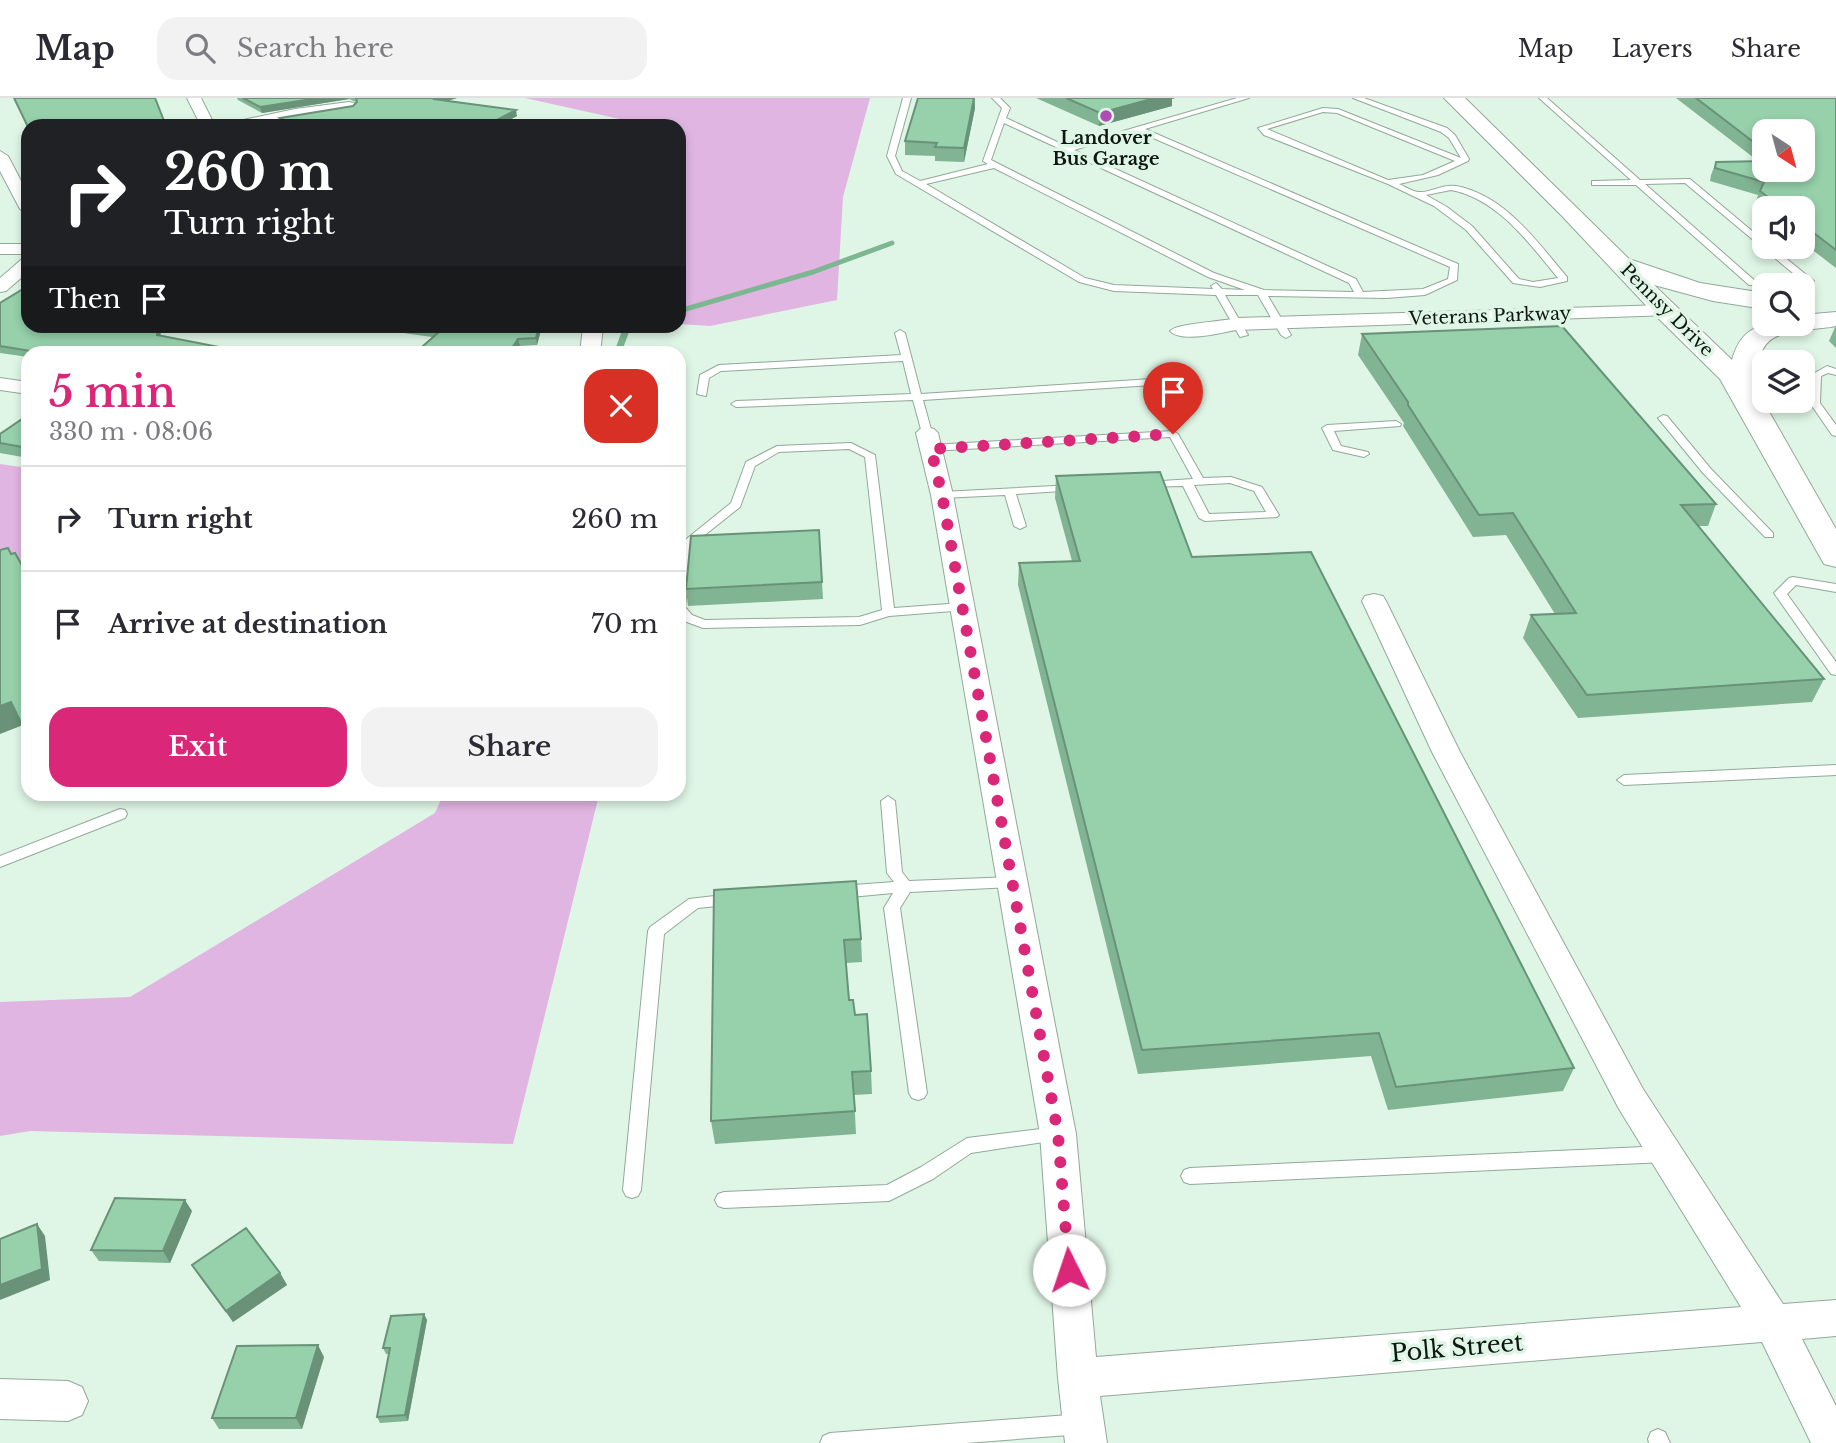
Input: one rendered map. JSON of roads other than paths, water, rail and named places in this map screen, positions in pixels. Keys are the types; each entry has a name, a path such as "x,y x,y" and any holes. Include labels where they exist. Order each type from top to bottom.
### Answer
{"main road":[{"name":"Pennsy Drive","path":"1454,98 1730,373 1741,387 1836,557"},
{"path":"1615,257 1670,284 1710,294 1752,292"},
{"path":"1815,306 1835,311"},
{"name":"Veterans Parkway","path":"1671,316 1752,307"},
{"path":"1815,316 1835,311"},
{"path":"1741,387 1752,343 1781,327 1835,311"},
{"name":"Veterans Parkway","path":"1671,316 1723,323 1752,322"}],"street":[{"path":"194,98 204,119"},
{"path":"267,119 349,106"},
{"path":"0,156 21,191"},
{"path":"0,249 21,249"},
{"path":"0,287 21,269"},
{"name":"Veterans Parkway","path":"1180,331 1618,322 1671,316"},
{"path":"0,384 21,387"},
{"path":"929,441 942,495 1058,1134 1084,1433"},
{"path":"1374,601 1446,752 1631,1099 1773,1323 1833,1443"},
{"name":"Polk Street","path":"1078,1378 1836,1318"},
{"path":"0,1399 68,1401"}],"lane":[{"path":"907,98 891,156 899,172 1082,280 1114,288 1360,294 1425,292 1452,281 1455,266 1138,129"},
{"path":"996,98 1006,108 987,161 1211,275 1261,292 1282,328"},
{"path":"1357,98 1444,130 1452,137 1465,159 1451,167 1404,182 1387,182"},
{"path":"1543,98 1640,182 1752,286"},
{"path":"1068,149 1240,99"},
{"path":"1418,195 1448,187 1460,189 1480,199 1505,214 1564,279 1522,284 1516,281 1454,214 1418,195 1266,133 1262,128 1323,110 1338,111 1461,161"},
{"path":"1002,119 1353,281 1360,294"},
{"path":"918,184 995,166"},
{"path":"1595,183 1687,181 1752,235"},
{"path":"1781,259 1799,273"},
{"path":"1211,275 1239,329"},
{"path":"900,333 929,441 1173,434 1200,482"},
{"path":"702,394 704,377 719,368 906,358"},
{"path":"1836,372 1827,369 1816,375 1815,404 1836,433"},
{"path":"736,404 916,397 1183,380"},
{"path":"1664,418 1707,471 1769,535"},
{"path":"1364,454 1337,448 1327,428 1396,424"},
{"path":"686,544 736,505 750,464 777,449 851,446 870,455 888,612"},
{"path":"1132,485 1187,482 1200,482 1231,480 1258,489 1273,514 1205,518 1187,482"},
{"path":"942,495 1091,487"},
{"path":"1009,491 1020,526"},
{"path":"1836,588 1793,581 1780,593 1836,671"},
{"path":"686,616 703,624 860,621 888,612 962,607"},
{"path":"1624,780 1836,770"},
{"path":"888,801 895,873 905,887"},
{"path":"0,862 120,814"},
{"path":"826,893 1012,881"},
{"path":"905,887 892,908 918,1093"},
{"path":"632,1190 656,931 694,903 747,899"},
{"path":"724,1200 889,1193 927,1173 967,1146 1058,1134"},
{"path":"1190,1176 1666,1154"},
{"path":"830,1443 1084,1433"}],"waterway":[{"path":"686,309 813,272 892,243"},
{"path":"620,346 625,333"}],"place":[{"name":"Landover Bus Garage","path":"1106,116"}]}
